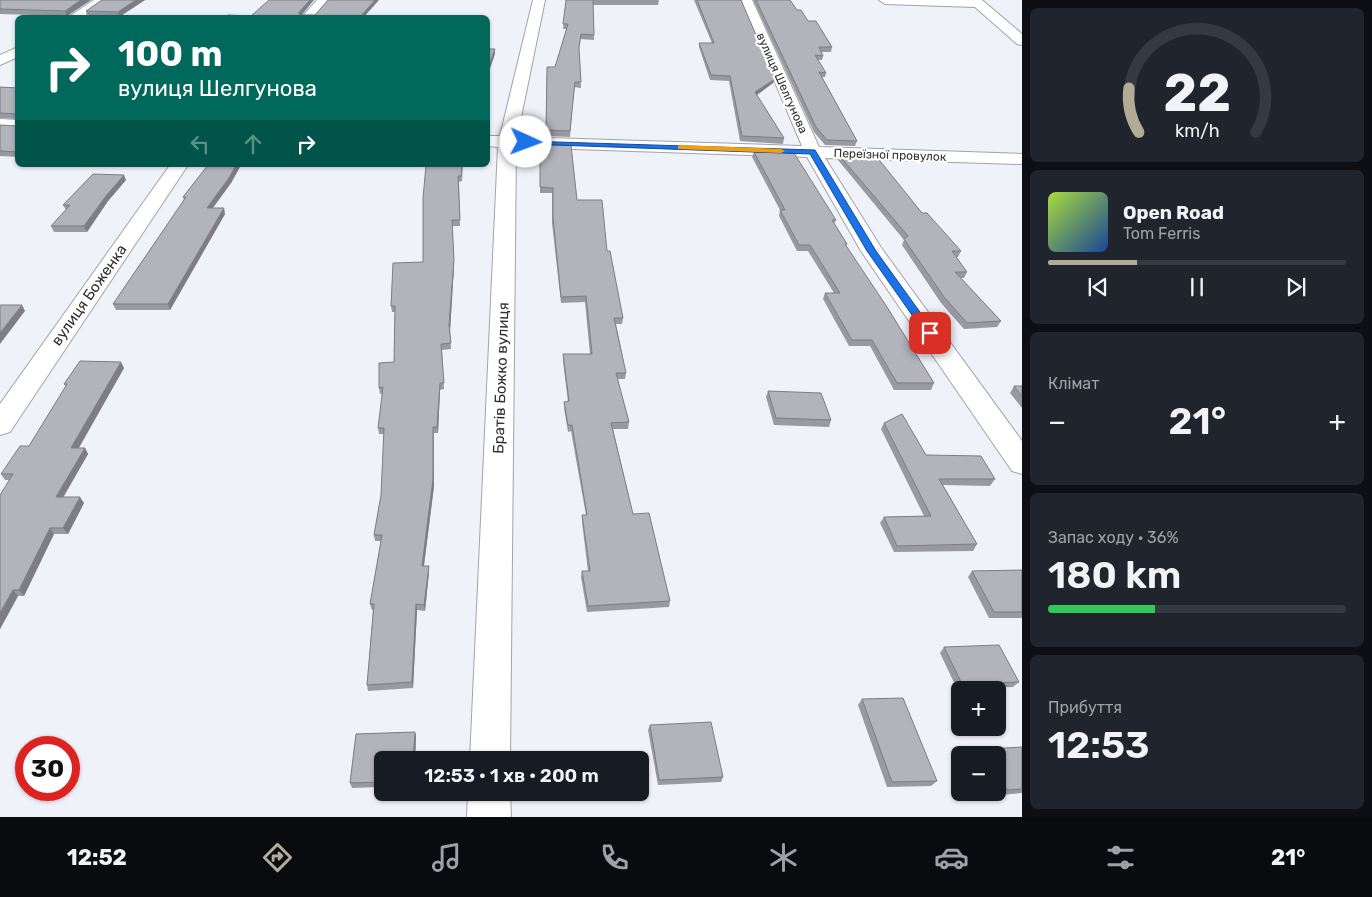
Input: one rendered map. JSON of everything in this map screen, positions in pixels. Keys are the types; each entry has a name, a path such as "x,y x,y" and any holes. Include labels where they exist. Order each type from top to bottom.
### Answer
{"street":[{"path":"78,15 102,0"},
{"path":"310,15 324,0"},
{"name":"Братів Божко вулиця","path":"490,751 497,141 539,0"},
{"name":"вулиця Шелгунова","path":"746,0 813,152 872,251 1022,464"},
{"path":"885,0 977,1 1022,41"},
{"path":"0,61 15,53"},
{"path":"0,124 15,125"},
{"name":"Переїзної провулок","path":"497,141 1022,159"},
{"name":"вулиця Боженка","path":"0,425 178,167"},
{"path":"488,817 489,801"}],"building":[{"path":"0,0 81,0 65,11 0,9"},
{"path":"102,0 136,0 118,12 86,11"},
{"path":"269,0 310,0 299,12 299,15 252,15"},
{"path":"328,0 375,0 362,15 315,15"},
{"path":"566,0 593,0 594,35 581,34 579,48 581,82 575,82 570,131 546,130 547,67 555,67 568,24 563,24"},
{"path":"697,0 741,0 775,79 755,92 784,138 742,136 730,76 711,75 699,43 714,43"},
{"path":"756,0 790,0 797,10 801,10 808,21 816,21 832,47 819,47 823,56 815,55 826,73 819,72 857,141 827,140 816,127"},
{"path":"490,49 495,49 490,63"},
{"path":"0,87 15,88 15,114 0,113"},
{"path":"0,125 15,126 15,152 0,151"},
{"path":"546,145 571,145 577,200 602,200 607,251 610,251 623,318 614,318 626,373 616,373 629,422 611,423 633,514 649,513 670,601 588,606 582,571 590,571 582,515 587,515 572,425 568,425 564,402 569,401 563,354 592,354 586,296 561,297 553,218 553,188 540,187 540,153 546,153"},
{"path":"754,152 794,153 836,220 832,220 847,244 845,244 934,383 897,383 872,340 852,340 825,293 840,293 810,245 799,245 780,210 785,210"},
{"path":"839,155 876,156 922,213 927,213 961,251 952,251 967,272 955,272 1001,321 967,323 944,297 904,239 908,236"},
{"path":"206,167 235,167 207,208 224,208 168,304 113,304 186,197 183,197"},
{"path":"426,167 462,167 461,176 458,176 460,220 452,220 454,260 449,325 451,343 441,344 444,383 440,383 437,427 433,427 433,479 422,566 429,566 424,605 416,604 412,682 367,685 374,604 370,604 382,535 374,535 381,495 384,428 378,428 383,387 379,388 379,363 394,362 395,306 391,306 393,263 423,262 423,198"},
{"path":"93,174 124,175 84,226 51,226 70,205 63,205"},
{"path":"0,305 22,305 0,333"},
{"path":"80,361 121,362 71,448 85,448 56,497 80,497 63,528 50,528 19,590 13,590 0,613 0,495 13,474 1,474 20,446 29,446 67,384 64,384"},
{"path":"1014,386 1022,386 1022,396"},
{"path":"768,391 821,393 831,420 776,418"},
{"path":"902,414 926,455 981,456 995,479 939,479 977,544 897,546 884,517 931,516 884,423"},
{"path":"1022,570 1022,612 994,612 972,571"},
{"path":"999,645 1019,682 961,681 944,647"},
{"path":"903,698 937,781 892,782 862,699"},
{"path":"711,722 723,777 659,780 650,725"},
{"path":"415,732 414,751 374,751 374,782 350,783 356,734"},
{"path":"1022,747 1022,789 1007,790 1006,788 1006,748"}],"slow traffic":[{"path":"681,147 781,151"}],"route":[{"path":"526,142 813,152 872,251 930,333"}]}
